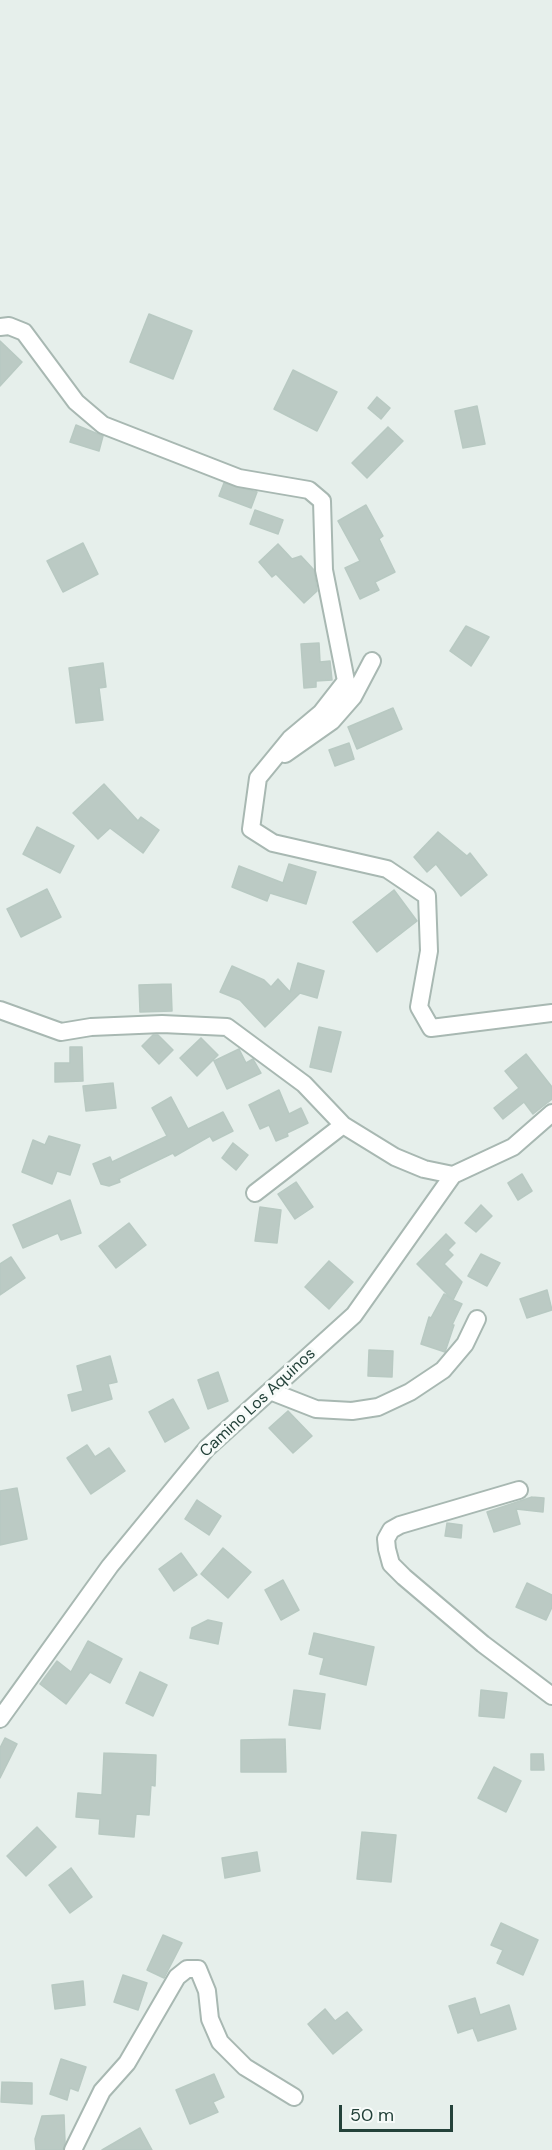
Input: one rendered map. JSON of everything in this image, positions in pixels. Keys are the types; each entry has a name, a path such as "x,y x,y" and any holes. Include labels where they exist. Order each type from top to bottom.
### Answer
{"street":[{"path":"0,327 9,326 24,332 76,402 103,425 239,478 309,490 322,501 324,570 346,681 321,713 290,739 258,778 251,829 273,843 387,869 427,896 429,951 419,1007 431,1028 552,1013"},
{"path":"271,763 306,742 332,721 353,697 372,661"},
{"path":"0,1010 61,1032 91,1027 162,1024 227,1027 304,1084 343,1125 395,1157 424,1169 453,1175 513,1147 552,1113"},
{"path":"255,1193 343,1125"},
{"name":"Camino Los Aquinos","path":"0,1719 110,1566 207,1448 354,1315 453,1175"},
{"path":"270,1391 316,1409 352,1411 378,1407 410,1392 443,1370 465,1344 477,1319"},
{"path":"519,1490 399,1525 391,1530 386,1539 387,1549 391,1564 404,1577 483,1644 552,1696"},
{"path":"73,2150 102,2091 127,2063 177,1977 187,1969 198,1969 207,1990 210,2019 220,2042 245,2067 294,2097"}],"building":[{"path":"149,314 192,331 173,379 130,362"},
{"path":"0,341 22,362 0,386"},
{"path":"293,370 337,392 317,431 274,409"},
{"path":"377,397 390,408 381,419 368,408"},
{"path":"477,406 485,444 463,448 455,411"},
{"path":"76,425 103,436 99,451 70,442"},
{"path":"388,427 403,441 367,478 352,463"},
{"path":"224,483 257,492 251,508 219,496"},
{"path":"366,505 383,536 379,539 395,572 375,582 379,590 360,599 345,568 360,561 338,521"},
{"path":"255,510 283,520 278,534 250,524"},
{"path":"83,543 98,574 63,592 47,561"},
{"path":"278,544 292,559 301,556 314,570 317,591 304,603 276,574 272,577 259,562"},
{"path":"466,626 489,637 471,666 450,651"},
{"path":"319,643 320,662 330,661 332,680 316,681 316,687 304,688 301,644"},
{"path":"103,663 106,687 99,688 103,720 76,723 69,668"},
{"path":"393,708 402,729 357,749 348,727"},
{"path":"349,743 354,759 335,766 329,750"},
{"path":"104,784 138,821 141,817 159,830 143,853 110,828 98,839 73,813"},
{"path":"37,827 74,846 60,873 23,854"},
{"path":"438,832 467,856 470,853 487,875 461,896 436,864 427,872 414,857"},
{"path":"289,864 316,872 306,904 270,893 267,901 232,887 239,866 283,883"},
{"path":"47,889 61,917 21,937 7,909"},
{"path":"394,890 417,921 377,952 353,922"},
{"path":"298,963 324,971 317,998 300,993 265,1027 240,1000 220,992 232,966 264,980 271,987 278,979 290,992"},
{"path":"171,984 172,1011 140,1012 139,985"},
{"path":"319,1027 341,1032 331,1072 310,1067"},
{"path":"153,1035 158,1035 173,1050 159,1064 142,1046"},
{"path":"201,1038 218,1055 197,1076 180,1058"},
{"path":"70,1047 82,1047 83,1081 55,1082 55,1063 70,1063"},
{"path":"239,1049 246,1063 253,1059 261,1073 227,1089 214,1061"},
{"path":"526,1054 552,1087 552,1099 533,1114 524,1102 503,1119 494,1108 519,1088 505,1071"},
{"path":"113,1083 116,1108 86,1111 83,1086"},
{"path":"279,1090 289,1114 301,1108 308,1123 276,1141 269,1125 260,1129 249,1105"},
{"path":"171,1097 188,1129 223,1112 233,1131 213,1141 210,1136 175,1156 173,1153 119,1179 120,1182 109,1186 101,1184 93,1164 110,1157 112,1162 167,1136 152,1108"},
{"path":"49,1136 80,1145 70,1175 57,1171 52,1184 22,1172 33,1140 45,1145"},
{"path":"233,1143 248,1155 236,1170 222,1158"},
{"path":"522,1174 532,1191 518,1200 508,1183"},
{"path":"296,1182 313,1207 295,1219 278,1194"},
{"path":"70,1200 81,1233 61,1240 58,1233 23,1248 13,1225"},
{"path":"481,1205 492,1216 476,1232 465,1223"},
{"path":"260,1207 281,1210 277,1243 255,1241"},
{"path":"129,1223 146,1245 116,1268 99,1246"},
{"path":"446,1234 455,1243 448,1250 453,1255 444,1264 462,1282 453,1300 462,1304 452,1325 454,1325 445,1352 421,1344 429,1317 431,1318 444,1294 452,1299 417,1264"},
{"path":"481,1254 500,1263 487,1286 468,1276"},
{"path":"11,1257 25,1278 0,1295 0,1264"},
{"path":"329,1261 353,1282 329,1309 305,1287"},
{"path":"547,1290 552,1310 527,1318 520,1299"},
{"path":"369,1350 393,1351 392,1377 368,1376"},
{"path":"110,1356 117,1382 108,1384 112,1399 72,1411 68,1395 83,1391 77,1366"},
{"path":"218,1372 228,1401 208,1409 198,1380"},
{"path":"173,1399 189,1428 165,1442 149,1412"},
{"path":"288,1411 312,1436 293,1453 269,1428"},
{"path":"87,1445 95,1457 109,1448 125,1471 91,1494 67,1458"},
{"path":"17,1488 27,1539 0,1545 0,1491"},
{"path":"532,1497 544,1498 543,1512 516,1509 520,1524 494,1532 487,1512"},
{"path":"197,1500 221,1516 209,1535 185,1519"},
{"path":"447,1523 462,1525 461,1538 445,1536"},
{"path":"223,1548 251,1572 228,1598 201,1574"},
{"path":"181,1553 197,1575 174,1591 159,1569"},
{"path":"283,1580 299,1610 281,1620 265,1590"},
{"path":"527,1583 552,1595 552,1607 546,1620 516,1607"},
{"path":"208,1620 222,1623 218,1644 190,1638 192,1628"},
{"path":"314,1633 374,1647 366,1685 320,1674 324,1658 309,1654"},
{"path":"88,1641 122,1659 110,1683 90,1672 66,1704 40,1684 57,1661 71,1672"},
{"path":"140,1672 167,1685 153,1716 126,1703"},
{"path":"294,1690 325,1694 320,1729 289,1725"},
{"path":"481,1690 507,1693 504,1718 479,1716"},
{"path":"5,1738 17,1744 0,1778 0,1748"},
{"path":"285,1739 286,1772 241,1772 241,1740"},
{"path":"104,1753 156,1755 155,1786 151,1785 149,1815 136,1814 134,1837 99,1834 100,1819 76,1817 78,1793 102,1795"},
{"path":"531,1754 543,1754 544,1770 531,1770"},
{"path":"494,1767 521,1781 506,1812 478,1798"},
{"path":"37,1827 56,1847 26,1876 7,1856"},
{"path":"362,1832 396,1835 391,1882 357,1879"},
{"path":"257,1852 260,1871 225,1878 222,1858"},
{"path":"71,1868 92,1897 70,1913 49,1885"},
{"path":"501,1923 538,1940 523,1975 497,1963 503,1950 491,1945"},
{"path":"163,1935 182,1943 164,1978 147,1970"},
{"path":"123,1975 147,1983 138,2010 114,2002"},
{"path":"83,1981 85,2005 55,2009 52,1985"},
{"path":"475,1998 480,2015 509,2005 516,2029 478,2041 473,2028 458,2033 449,2006"},
{"path":"325,2009 335,2021 347,2012 362,2030 333,2054 308,2024"},
{"path":"61,2059 86,2067 78,2091 70,2088 67,2100 50,2094"},
{"path":"214,2074 224,2097 213,2102 218,2112 190,2124 176,2090"},
{"path":"2,2082 32,2083 32,2104 1,2102"},
{"path":"64,2115 63,2150 36,2150 35,2139 42,2116"},
{"path":"140,2128 152,2150 102,2150"}]}
